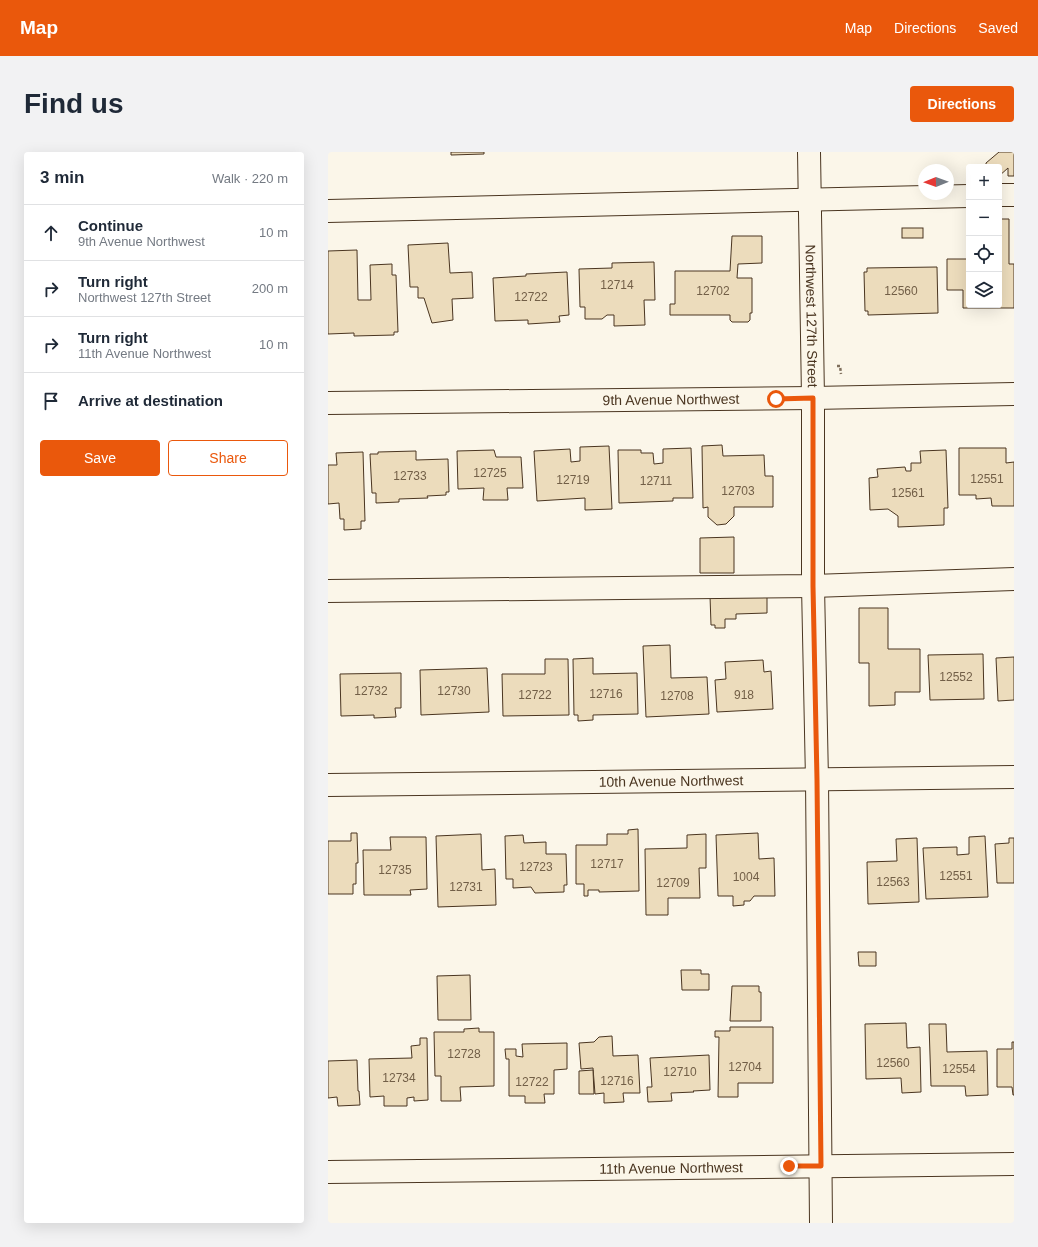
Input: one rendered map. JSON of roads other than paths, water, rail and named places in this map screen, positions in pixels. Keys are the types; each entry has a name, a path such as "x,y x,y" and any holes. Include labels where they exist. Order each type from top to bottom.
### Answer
{"street":[{"name":"Northwest 127th Street","path":"809,152 813,398 813,586 817,780 821,1223"},
{"path":"1002,195 1014,194"},
{"path":"328,211 966,196"},
{"name":"9th Avenue Northwest","path":"328,403 813,398 1014,394"},
{"path":"328,591 813,586 1014,579"},
{"name":"10th Avenue Northwest","path":"328,785 1014,777"},
{"name":"11th Avenue Northwest","path":"328,1172 1014,1164"}]}
